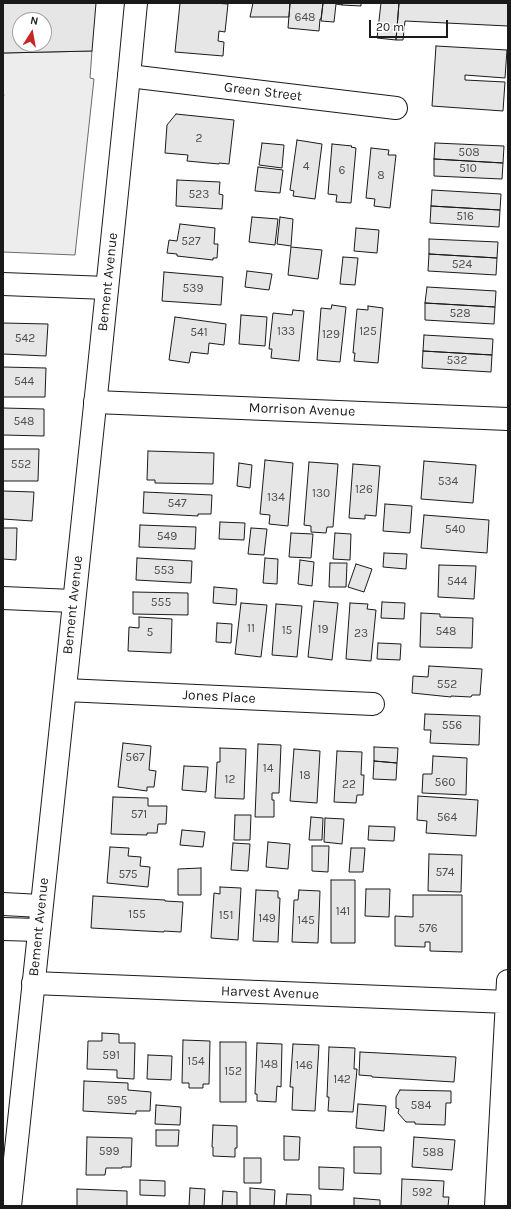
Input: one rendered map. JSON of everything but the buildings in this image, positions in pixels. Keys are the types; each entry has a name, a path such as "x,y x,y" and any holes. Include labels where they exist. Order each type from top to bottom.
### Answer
{"street":[{"name":"Bement Avenue","path":"10,1206 136,3"},
{"name":"Green Street","path":"129,76 396,108"},
{"path":"3,284 107,288"},
{"name":"Morrison Avenue","path":"95,402 508,419"},
{"path":"3,598 73,600"},
{"name":"Jones Place","path":"65,690 373,704"},
{"path":"3,904 41,906"},
{"path":"3,929 39,930"},
{"name":"Harvest Avenue","path":"33,984 508,995"},
{"path":"496,1206 508,995"}],"shaded area":[{"path":"92,51 90,78 94,79 75,255 3,252 3,53"}]}
